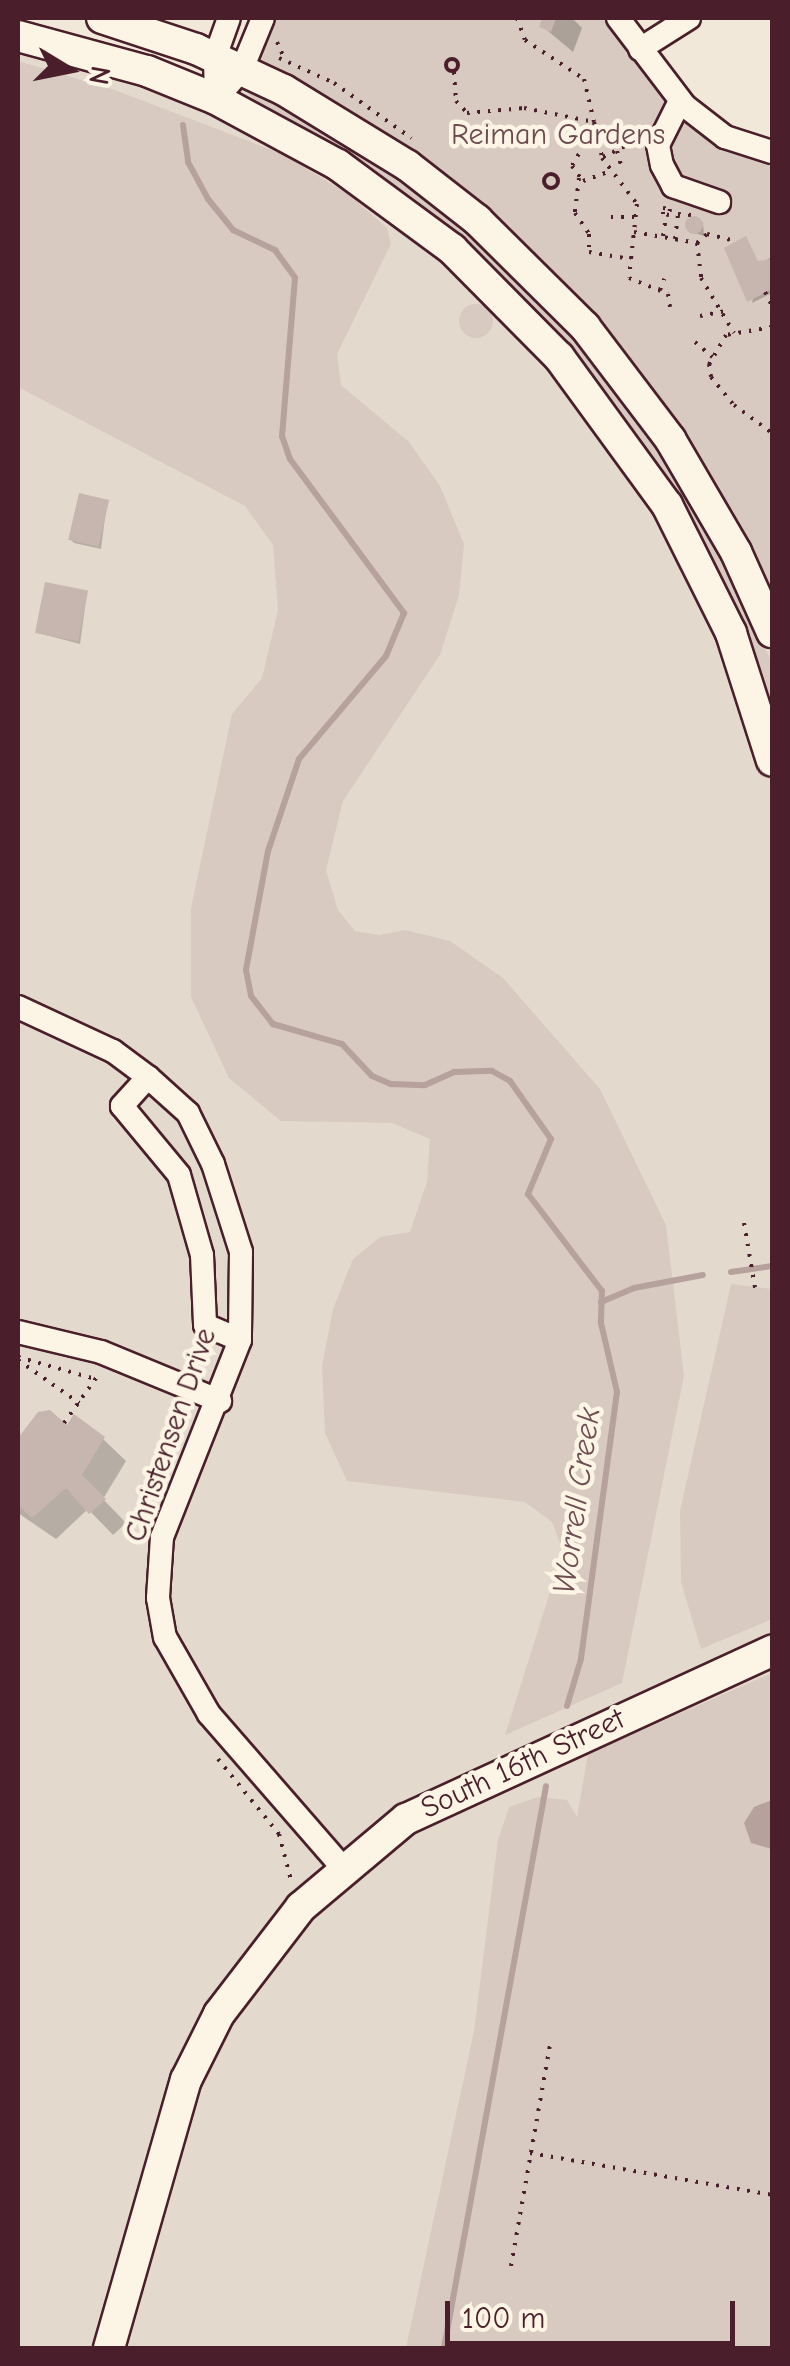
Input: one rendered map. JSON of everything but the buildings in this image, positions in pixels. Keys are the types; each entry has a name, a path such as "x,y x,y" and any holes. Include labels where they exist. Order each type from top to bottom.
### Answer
{"main road":[{"path":"102,18 228,63 408,166 477,220 559,300 630,383 691,471 772,632"},
{"path":"18,36 148,71 216,98 390,201 452,249 558,357 636,457 701,567 750,684 772,762"},
{"name":"South 16th Street","path":"110,2348 186,2080 259,1954 342,1868 406,1819 472,1784 772,1651"}],"street":[{"path":"216,98 228,63 229,18"},
{"path":"228,63 264,18"},
{"path":"618,18 680,102 725,137 772,152"},
{"path":"640,49 690,18"},
{"path":"680,102 658,145 662,165 673,186 713,210"},
{"name":"Christensen Drive","path":"18,1007 114,1051 188,1114 230,1209 241,1252 240,1340 220,1400 162,1537 158,1598 164,1637 209,1714 342,1868"},
{"path":"148,1077 122,1106 178,1175 202,1254 205,1326 240,1340"},
{"path":"18,1332 101,1352 220,1400"}],"path":[{"path":"517,18 521,32 538,51 584,79 594,122 594,142 610,172 633,195 636,217 630,259 632,284 660,290 670,308"},
{"path":"454,72 456,91 468,112 524,108 594,122"},
{"path":"602,158 629,146 610,138 574,152 574,170 579,178 576,218 590,234 589,252 630,259"},
{"path":"616,150 621,165"},
{"path":"558,178 574,170"},
{"path":"579,178 594,181 610,172"},
{"path":"663,238 669,214 713,210"},
{"path":"674,239 678,214"},
{"path":"611,217 636,217"},
{"path":"634,232 694,243 707,234 736,241"},
{"path":"693,233 702,278 725,311 734,333"},
{"path":"660,290 664,279"},
{"path":"765,292 772,306"},
{"path":"700,316 725,311"},
{"path":"772,327 734,333 712,356 711,378 720,391 772,431"},
{"path":"695,342 712,356"},
{"path":"744,1223 756,1293"},
{"path":"18,1358 96,1379"},
{"path":"18,1358 78,1402"},
{"path":"64,1423 107,1363"},
{"path":"177,1439 187,1395"},
{"path":"511,2266 551,2040"},
{"path":"530,2153 772,2196"}],"shaded area":[{"path":"18,36 230,85 685,106 772,152 772,2348 18,2348"},
{"path":"772,1800 772,1849 751,1843 744,1823 754,1807"}],"green space":[{"name":"Reiman Gardens","path":"263,18 618,18 685,106 772,152 772,632 701,487 477,220 242,69"},
{"path":"18,61 115,90 282,154 348,194 387,228 391,244 337,354 341,385 409,442 440,486 464,544 459,595 440,655 343,801 326,870 338,910 355,931 379,935 405,930 450,941 503,978 600,1089 666,1225 684,1376 622,1683 505,1735 563,1551 552,1522 525,1502 347,1481 325,1433 322,1366 333,1309 353,1259 380,1237 410,1232 427,1182 430,1139 392,1123 281,1121 229,1078 191,997 191,908 232,714 262,678 278,610 273,545 245,506 18,387"},
{"path":"248,85 438,202 557,310 689,487 772,663 772,714 675,493 575,354 491,267 265,111 245,90"},
{"path":"476,304 488,309 493,321 488,333 476,338 464,333 459,321 464,309"},
{"path":"731,1284 772,1289 772,1619 701,1649 681,1582 680,1511"},
{"path":"772,1673 772,2348 406,2348 474,2031 498,1840 509,1807 538,1797 567,1800 577,1817 588,1754"}],"waterway":[{"name":"Worrell Creek","path":"183,125 188,162 208,199 233,230 275,250 295,278 282,436 290,459 404,613 386,656 299,759 268,851 246,970 251,996 273,1024 342,1044 372,1076 391,1084 425,1085 454,1072 492,1071 510,1081 551,1139 528,1194 602,1291 601,1323 617,1392 581,1659 567,1706"},
{"path":"731,1272 772,1266"},
{"path":"601,1302 634,1288 703,1275"},
{"name":"Worrell Creek","path":"444,2348 546,1786"}]}
